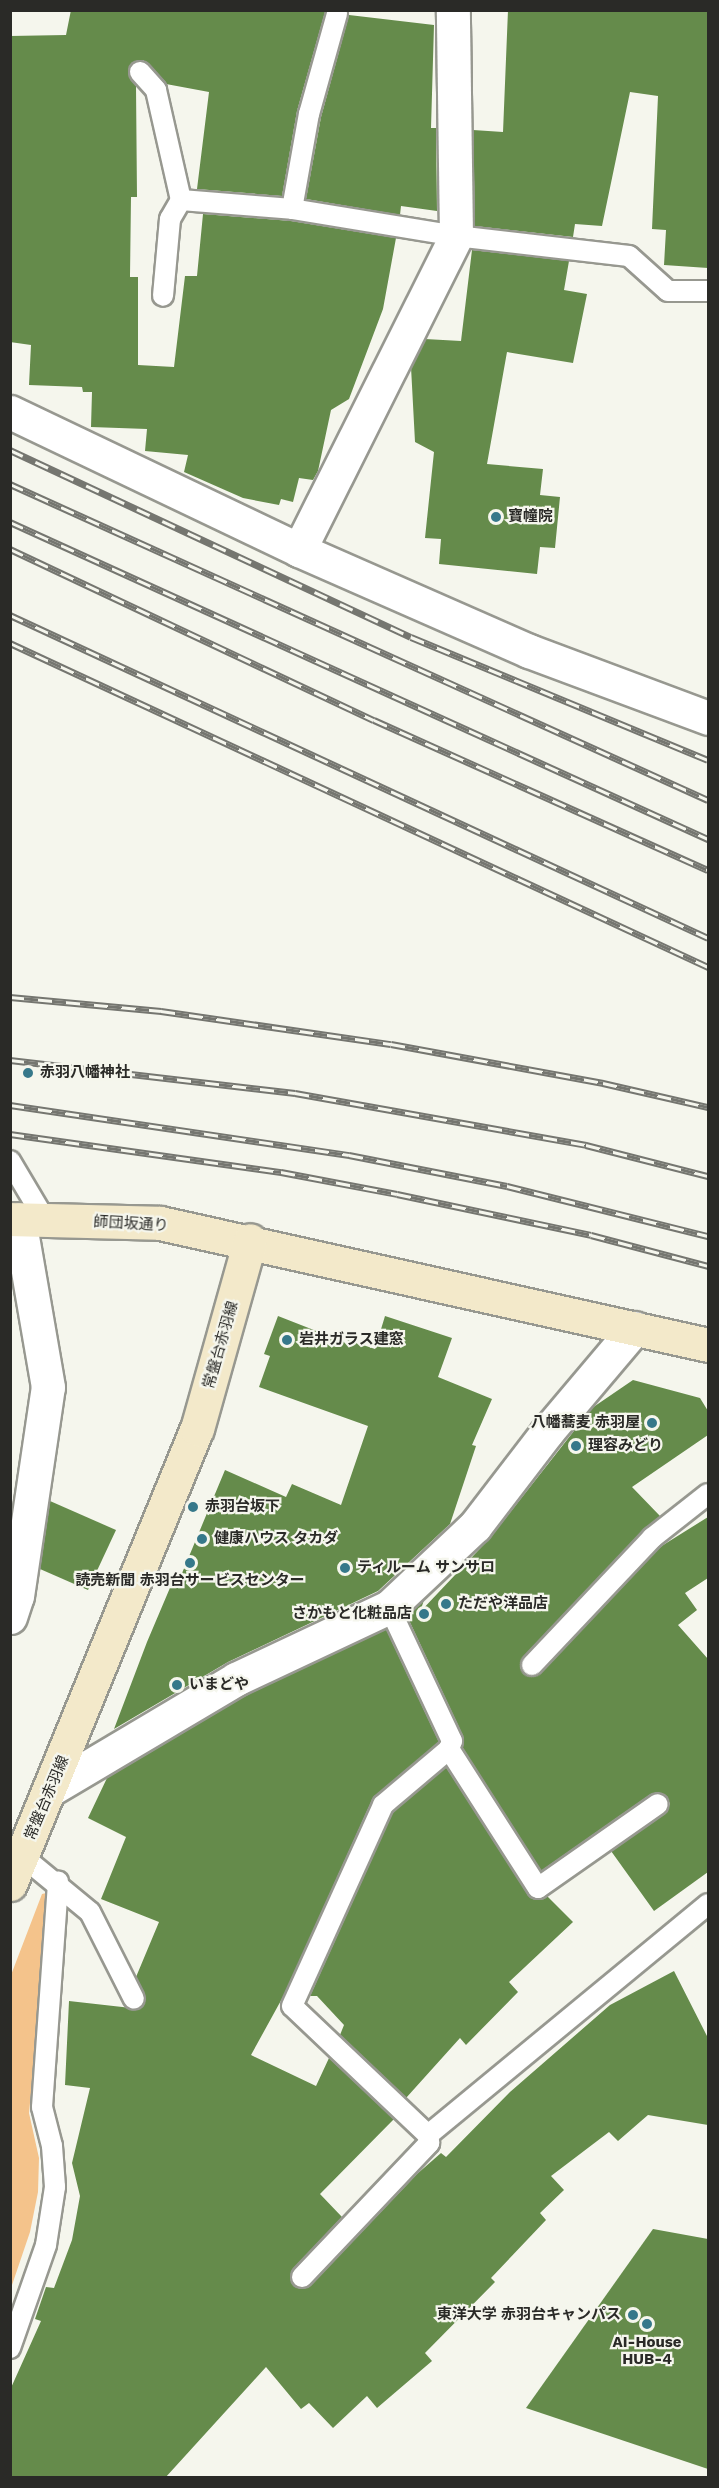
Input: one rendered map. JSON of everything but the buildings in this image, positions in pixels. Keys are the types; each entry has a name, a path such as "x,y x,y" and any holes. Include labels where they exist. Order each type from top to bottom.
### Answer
{"main road":[{"name":"師団坂通り","path":"25,1219 160,1224 250,1240"},
{"path":"250,1240 708,1345"},
{"name":"常盤台赤羽線","path":"16,1870 51,1790 197,1429 250,1240"}],"street":[{"path":"299,550 456,236 453,10"},
{"path":"10,412 299,550 529,651 708,718"},
{"path":"10,1617 17,1596 48,1387 25,1219"},
{"path":"51,1790 236,1679 389,1607 475,1526 547,1432 635,1328"}],"lane":[{"path":"292,209 309,114 337,14"},
{"path":"140,72 156,90 181,200 170,219 163,296"},
{"path":"181,200 292,209 456,236 629,256 668,291 708,291"},
{"path":"10,1161 25,1219"},
{"path":"531,1665 652,1538 708,1494"},
{"path":"302,2277 429,2143 428,2134 292,2007 383,1805 449,1749 452,1741 389,1607"},
{"path":"449,1749 538,1888 658,1804"},
{"path":"16,1870 58,1882 90,1912 134,1999"},
{"path":"10,2348 46,2245 56,2187 52,2146 42,2107 58,1882"},
{"path":"428,2134 708,1904"}],"shaded area":[{"path":"51,1892 29,2113 39,2158 38,2192 30,2232 11,2288 11,1975 42,1894"}],"railway":[{"path":"10,450 411,637 708,760"},
{"path":"10,484 708,800"},
{"path":"10,522 708,839"},
{"path":"10,549 374,720 708,870"},
{"path":"10,615 708,938"},
{"path":"10,643 708,967"},
{"path":"10,997 161,1011 391,1044 603,1083 708,1107"},
{"path":"10,1060 295,1093 586,1145 708,1176"},
{"path":"10,1105 349,1155 507,1186 708,1236"},
{"path":"10,1134 281,1172 591,1235 708,1266"}],"place":[{"name":"寶幢院","path":"496,517"},
{"name":"赤羽八幡神社","path":"28,1073"},
{"name":"岩井ガラス建窓","path":"287,1340"},
{"name":"八幡蕎麦 赤羽屋","path":"652,1423"},
{"name":"理容みどり","path":"576,1446"},
{"name":"赤羽台坂下","path":"193,1507"},
{"name":"健康ハウス タカダ","path":"202,1539"},
{"name":"読売新聞 赤羽台サービスセンター","path":"190,1563"},
{"name":"ティルーム サンサロ","path":"345,1568"},
{"name":"ただや洋品店","path":"446,1604"},
{"name":"さかもと化粧品店","path":"424,1614"},
{"name":"いまどや","path":"177,1685"},
{"name":"東洋大学 赤羽台キャンパス","path":"633,2315"},
{"name":"AI-House HUB-4","path":"647,2324"}]}
